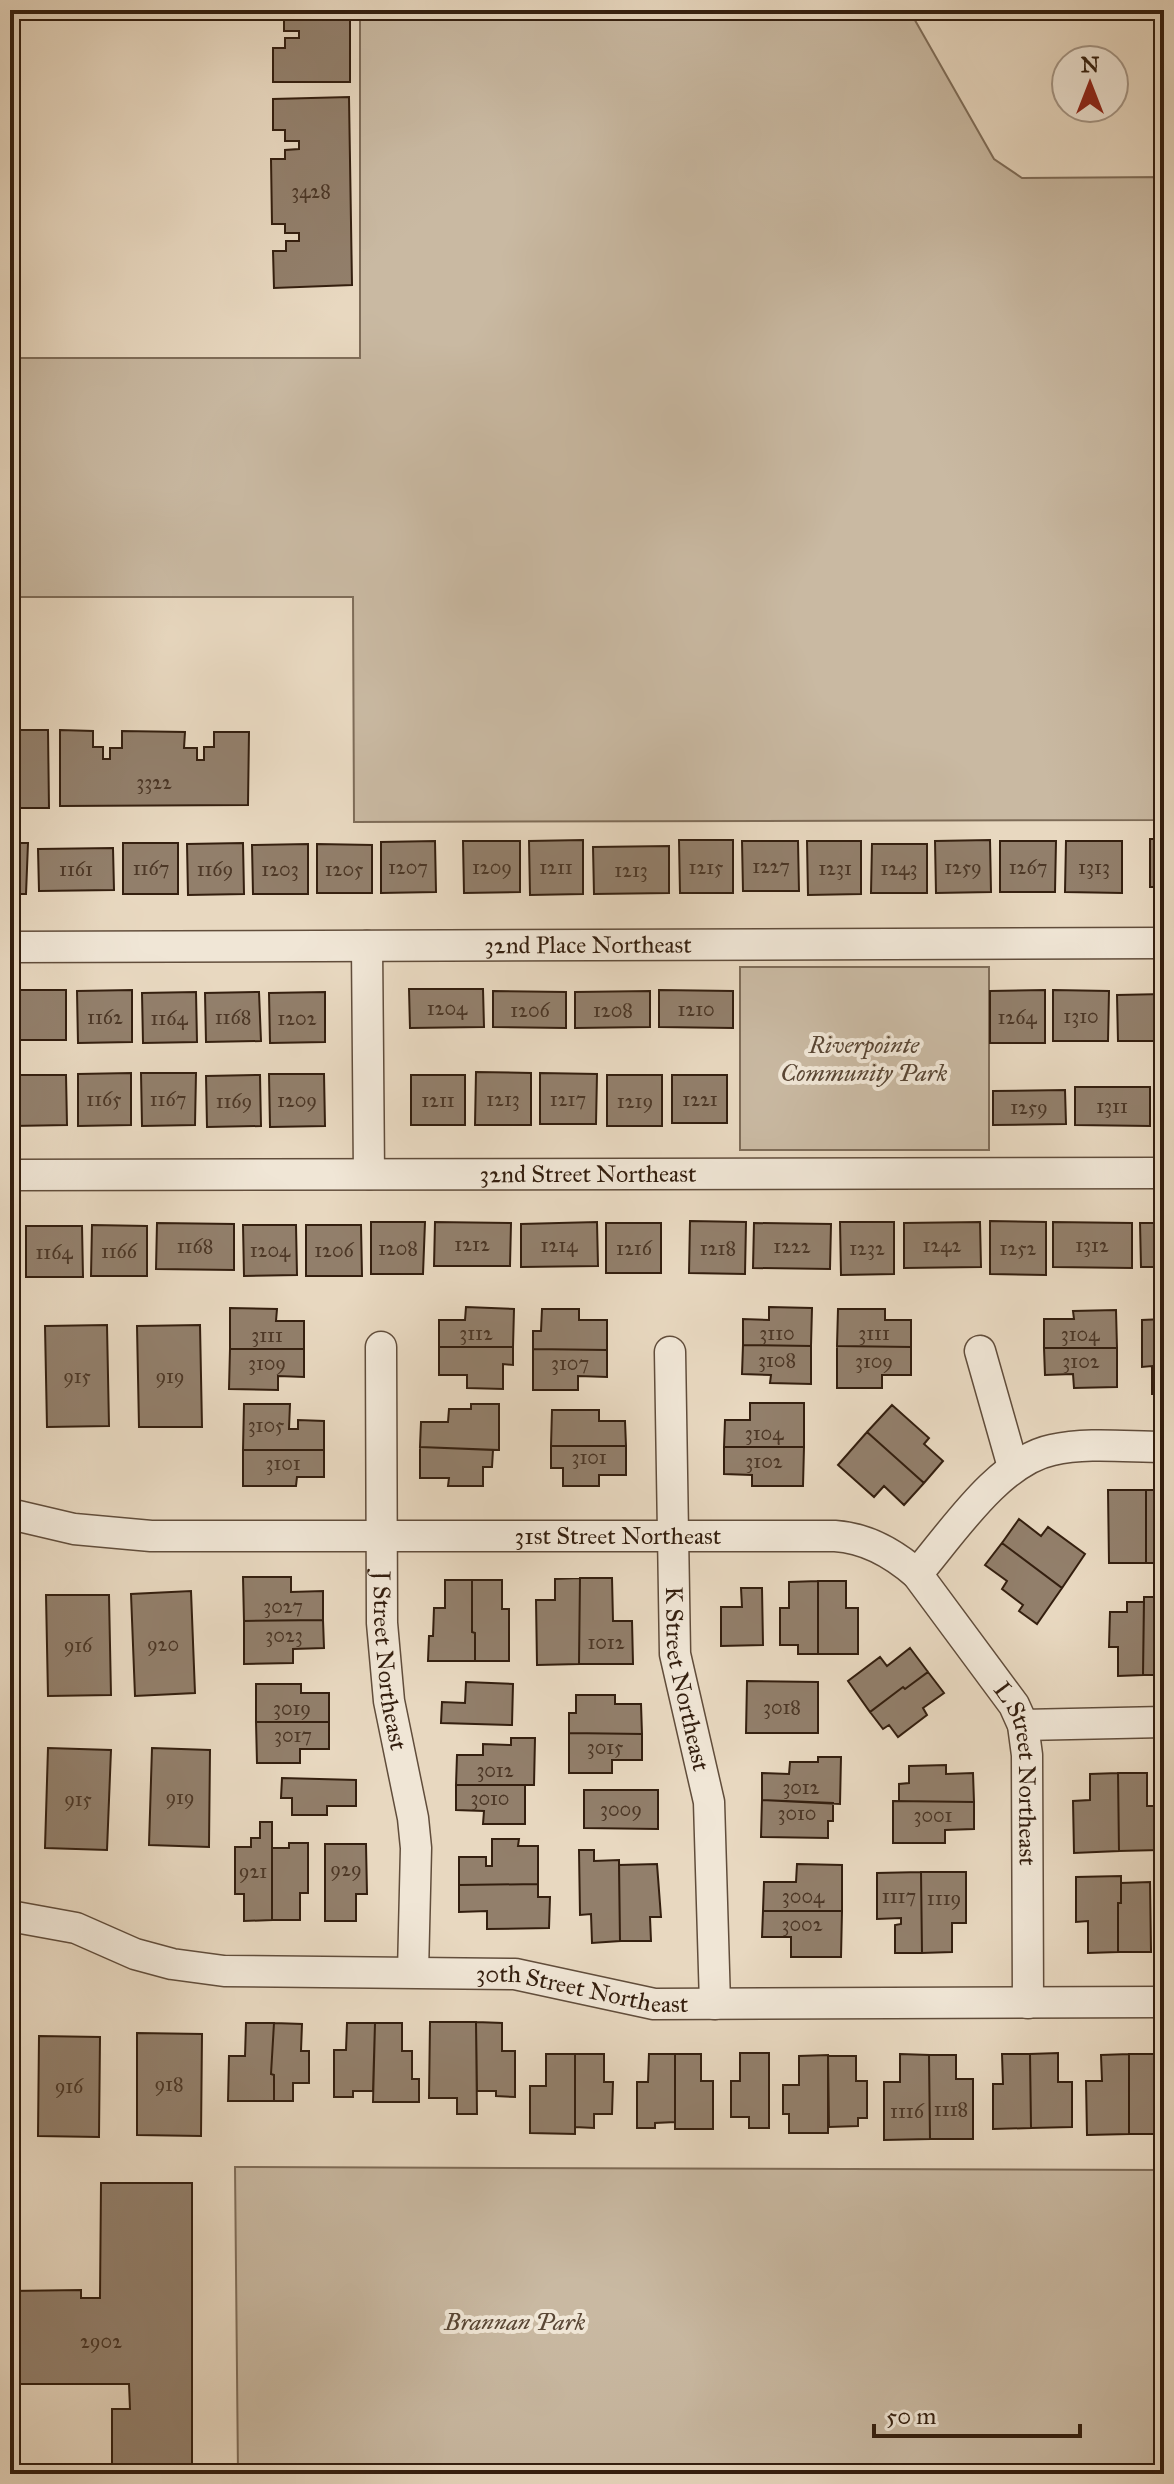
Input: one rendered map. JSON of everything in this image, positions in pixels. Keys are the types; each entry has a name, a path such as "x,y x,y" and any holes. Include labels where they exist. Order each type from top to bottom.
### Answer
{"street":[{"name":"32nd Place Northeast","path":"10,947 1164,943"},
{"path":"367,946 369,1174"},
{"name":"32nd Street Northeast","path":"10,1175 1164,1173"},
{"name":"J Street Northeast","path":"381,1347 382,1623 387,1687 416,1848 413,1972"},
{"path":"980,1351 1013,1467"},
{"name":"K Street Northeast","path":"670,1352 675,1654 709,1802 715,2004"},
{"path":"917,1574 996,1482 1013,1467 1041,1452 1164,1447"},
{"name":"31st Street Northeast","path":"10,1514 74,1529 151,1536 846,1537 885,1550 917,1574"},
{"name":"L Street Northeast","path":"917,1574 1004,1690 1023,1725 1027,1755 1028,2003"},
{"path":"1023,1725 1164,1722"},
{"name":"30th Street Northeast","path":"10,1916 76,1928 135,1954 172,1964 224,1971 515,1974 654,2004 1164,2002"}],"green space":[{"path":"360,10 754,10 761,13 912,15 994,159 1022,178 1164,177 1164,820 354,822 353,597 10,597 10,358 360,358"},
{"name":"Riverpointe Community Park","path":"740,967 989,967 989,1150 740,1150"},
{"name":"Brannan Park","path":"235,2167 1164,2170 1164,2474 238,2474"}],"building":[{"path":"273,10 350,10 350,82 273,82 273,48 285,48 285,38 299,38 299,31 284,31 284,20 273,20"},
{"path":"349,97 352,285 274,288 273,251 286,251 286,241 299,241 299,233 285,233 285,224 272,224 271,159 285,159 285,150 299,149 299,141 285,141 285,130 273,130 273,99"},
{"path":"12,730 48,730 49,808 10,808"},
{"path":"60,730 93,731 93,747 103,747 103,759 110,759 110,748 122,748 122,731 185,732 184,748 197,748 197,760 204,760 204,747 214,747 214,732 249,732 248,805 60,806"},
{"path":"1150,839 1164,839 1164,887 1150,887"},
{"path":"583,840 583,894 530,895 529,841"},
{"path":"679,840 733,840 733,893 680,893"},
{"path":"990,840 991,892 936,893 935,841"},
{"path":"435,841 436,892 381,893 381,842"},
{"path":"463,841 520,841 520,892 464,893"},
{"path":"742,841 798,841 799,891 743,891"},
{"path":"807,841 861,841 861,894 808,895"},
{"path":"1000,841 1056,841 1055,892 1000,892"},
{"path":"1066,841 1122,841 1122,893 1065,892"},
{"path":"10,843 28,843 26,894 10,894"},
{"path":"123,843 178,843 178,894 123,894"},
{"path":"243,843 244,894 188,895 187,844"},
{"path":"308,844 308,894 253,894 252,845"},
{"path":"317,844 372,845 372,893 317,893"},
{"path":"872,844 927,844 927,893 871,893"},
{"path":"669,846 669,893 594,894 593,847"},
{"path":"113,848 114,890 39,891 38,849"},
{"path":"409,989 483,989 484,1027 410,1028"},
{"path":"18,990 66,990 66,1040 19,1040"},
{"path":"132,990 132,1042 78,1043 77,991"},
{"path":"659,990 733,991 733,1028 659,1027"},
{"path":"1045,990 1045,1043 990,1043 990,991"},
{"path":"1053,990 1109,991 1108,1041 1053,1041"},
{"path":"493,991 566,992 566,1028 493,1027"},
{"path":"650,991 650,1027 575,1028 575,992"},
{"path":"196,992 197,1042 143,1043 142,993"},
{"path":"259,992 261,1041 206,1042 205,993"},
{"path":"325,992 325,1042 270,1043 269,993"},
{"path":"1164,994 1164,1041 1118,1041 1117,995"},
{"path":"476,1072 531,1073 531,1125 475,1125"},
{"path":"131,1073 131,1125 78,1126 78,1074"},
{"path":"141,1073 196,1073 195,1125 142,1126"},
{"path":"540,1073 597,1074 596,1124 540,1124"},
{"path":"269,1074 324,1074 325,1126 270,1127"},
{"path":"12,1075 66,1075 67,1125 13,1126"},
{"path":"260,1075 261,1126 207,1127 206,1076"},
{"path":"411,1075 465,1075 465,1125 411,1125"},
{"path":"607,1075 662,1075 662,1126 607,1126"},
{"path":"672,1075 727,1075 727,1123 672,1123"},
{"path":"1075,1087 1150,1087 1150,1126 1075,1125"},
{"path":"1065,1090 1066,1124 993,1125 993,1091"},
{"path":"1161,1090 1164,1090 1164,1125 1162,1125"},
{"path":"690,1221 746,1222 745,1274 689,1273"},
{"path":"990,1221 1046,1222 1046,1275 990,1274"},
{"path":"371,1222 425,1222 423,1274 371,1274"},
{"path":"435,1222 511,1223 510,1266 434,1266"},
{"path":"597,1222 598,1266 521,1267 521,1224"},
{"path":"840,1222 894,1222 894,1274 841,1275"},
{"path":"980,1222 981,1267 904,1268 904,1223"},
{"path":"1053,1222 1132,1223 1132,1268 1053,1267"},
{"path":"10,1223 18,1223 19,1274 10,1274"},
{"path":"157,1223 234,1224 234,1270 156,1269"},
{"path":"606,1223 661,1223 661,1273 606,1273"},
{"path":"754,1223 831,1224 830,1269 753,1268"},
{"path":"1140,1223 1164,1223 1164,1267 1141,1267"},
{"path":"92,1225 147,1226 147,1276 91,1276"},
{"path":"243,1225 296,1225 297,1275 244,1276"},
{"path":"306,1225 361,1225 362,1276 306,1276"},
{"path":"26,1226 82,1226 83,1277 26,1277"},
{"path":"466,1307 514,1309 513,1347 439,1347 439,1320 465,1320"},
{"path":"769,1307 812,1308 811,1346 743,1345 743,1319 769,1320"},
{"path":"230,1308 277,1309 276,1321 304,1321 304,1349 230,1349"},
{"path":"542,1309 579,1309 579,1320 607,1320 607,1350 533,1349 533,1331 541,1331"},
{"path":"838,1309 885,1309 885,1320 911,1320 911,1347 837,1346"},
{"path":"1116,1310 1117,1348 1044,1348 1044,1319 1074,1319 1073,1311"},
{"path":"1164,1319 1164,1394 1152,1394 1152,1366 1142,1367 1142,1320"},
{"path":"107,1325 109,1426 47,1427 45,1326"},
{"path":"200,1325 202,1427 139,1427 137,1326"},
{"path":"743,1345 811,1346 811,1384 770,1383 771,1375 742,1374"},
{"path":"837,1346 911,1347 911,1375 882,1375 882,1388 837,1388"},
{"path":"439,1347 513,1347 513,1365 503,1364 503,1389 467,1388 467,1375 439,1375"},
{"path":"1044,1348 1117,1348 1117,1387 1074,1388 1073,1374 1045,1375"},
{"path":"230,1349 304,1349 304,1377 278,1376 278,1390 229,1389"},
{"path":"533,1349 607,1350 607,1377 578,1376 578,1390 533,1390"},
{"path":"750,1403 804,1403 804,1447 724,1447 725,1420 750,1420"},
{"path":"244,1404 290,1404 289,1429 298,1429 298,1420 324,1421 324,1450 243,1450"},
{"path":"471,1404 499,1404 499,1450 420,1447 421,1422 448,1422 449,1409 471,1409"},
{"path":"892,1405 929,1438 924,1444 943,1461 924,1483 867,1432"},
{"path":"552,1410 599,1410 599,1421 625,1421 626,1446 551,1446"},
{"path":"867,1432 924,1483 904,1505 884,1486 874,1497 838,1465"},
{"path":"551,1446 626,1446 626,1475 599,1475 599,1486 563,1486 563,1468 551,1468"},
{"path":"420,1447 493,1450 492,1467 483,1467 483,1486 448,1486 449,1478 420,1478"},
{"path":"724,1447 804,1447 803,1486 752,1486 752,1475 724,1474"},
{"path":"243,1450 324,1450 324,1477 297,1477 296,1486 243,1486"},
{"path":"1108,1490 1146,1490 1146,1563 1109,1563"},
{"path":"1146,1490 1164,1490 1164,1563 1146,1563"},
{"path":"1019,1519 1041,1536 1048,1527 1085,1554 1062,1588 1002,1543"},
{"path":"1002,1543 1062,1588 1037,1624 1019,1611 1023,1605 1002,1589 1007,1581 985,1565"},
{"path":"243,1577 291,1577 291,1592 323,1591 323,1620 244,1621"},
{"path":"580,1578 612,1578 613,1621 632,1621 633,1664 579,1664"},
{"path":"580,1578 579,1664 537,1665 536,1600 555,1600 555,1579"},
{"path":"445,1580 472,1580 475,1661 428,1661 434,1608 445,1608"},
{"path":"472,1580 502,1580 502,1609 509,1609 509,1661 475,1661"},
{"path":"818,1581 846,1581 846,1608 858,1608 858,1654 818,1654"},
{"path":"818,1581 818,1654 798,1654 798,1645 780,1645 780,1608 789,1608 789,1582"},
{"path":"741,1588 762,1588 763,1645 721,1646 721,1607 742,1607"},
{"path":"191,1591 195,1693 135,1696 131,1594"},
{"path":"46,1595 109,1595 111,1695 48,1696"},
{"path":"1144,1597 1164,1597 1164,1675 1143,1675"},
{"path":"1127,1602 1144,1602 1143,1675 1118,1676 1118,1647 1109,1647 1110,1612 1127,1612"},
{"path":"323,1620 324,1648 293,1649 293,1663 244,1664 244,1621"},
{"path":"910,1648 928,1672 870,1712 848,1681 880,1657 887,1666"},
{"path":"928,1672 944,1693 923,1708 927,1715 898,1737 889,1725 883,1729 870,1712"},
{"path":"747,1681 818,1682 818,1733 746,1733"},
{"path":"466,1682 513,1684 512,1725 441,1723 442,1702 465,1703"},
{"path":"256,1684 301,1684 301,1693 329,1693 329,1722 256,1722"},
{"path":"576,1695 615,1695 615,1704 641,1704 642,1734 569,1733 569,1713 576,1713"},
{"path":"256,1722 329,1722 329,1749 300,1749 300,1763 257,1763"},
{"path":"569,1733 642,1734 642,1760 612,1760 612,1773 569,1773"},
{"path":"511,1738 535,1738 534,1785 456,1785 457,1755 483,1755 483,1744 511,1745"},
{"path":"48,1748 111,1750 107,1850 45,1848"},
{"path":"152,1748 210,1750 209,1847 149,1845"},
{"path":"818,1757 841,1757 840,1804 762,1800 762,1773 789,1774 790,1762 818,1762"},
{"path":"946,1765 946,1774 973,1773 974,1802 899,1801 899,1784 909,1783 909,1766"},
{"path":"1118,1773 1119,1851 1074,1853 1073,1801 1090,1800 1090,1774"},
{"path":"1118,1773 1147,1773 1147,1806 1158,1806 1159,1850 1119,1851"},
{"path":"282,1778 356,1780 356,1806 327,1806 327,1815 292,1815 292,1798 281,1798"},
{"path":"456,1785 525,1785 525,1824 483,1824 484,1811 456,1810"},
{"path":"584,1790 658,1790 658,1829 584,1828"},
{"path":"762,1800 833,1803 833,1821 828,1821 828,1838 761,1837"},
{"path":"893,1801 974,1802 974,1829 945,1830 945,1843 893,1843"},
{"path":"260,1822 272,1822 272,1920 244,1921 244,1894 235,1894 235,1847 251,1847 251,1838 260,1838"},
{"path":"492,1839 519,1839 518,1846 538,1846 538,1884 459,1885 459,1857 486,1857 486,1866 492,1866"},
{"path":"289,1843 308,1843 308,1893 300,1893 300,1920 272,1920 272,1848 289,1848"},
{"path":"325,1844 366,1844 367,1894 356,1894 356,1921 325,1921"},
{"path":"579,1850 594,1850 594,1861 619,1860 620,1941 592,1943 591,1914 580,1915"},
{"path":"657,1864 661,1917 650,1917 651,1941 620,1941 619,1865"},
{"path":"797,1864 842,1865 842,1911 763,1911 764,1882 796,1882"},
{"path":"921,1872 966,1872 966,1923 952,1923 952,1952 922,1953"},
{"path":"921,1872 922,1953 895,1953 895,1925 901,1924 901,1918 877,1919 877,1873"},
{"path":"1121,1876 1118,1952 1088,1953 1088,1921 1076,1922 1076,1877"},
{"path":"1150,1882 1151,1952 1118,1952 1121,1883"},
{"path":"538,1884 538,1897 550,1897 549,1928 487,1929 487,1911 459,1912 459,1885"},
{"path":"763,1911 842,1911 841,1957 791,1957 791,1937 762,1937"},
{"path":"430,2022 476,2022 477,2114 457,2114 457,2098 429,2098"},
{"path":"476,2022 502,2023 502,2051 515,2051 515,2097 496,2096 496,2091 477,2091"},
{"path":"246,2023 274,2023 271,2074 274,2075 274,2101 228,2101 229,2056 245,2056"},
{"path":"274,2023 302,2024 301,2051 309,2051 309,2083 293,2083 293,2101 274,2101 274,2075 271,2074"},
{"path":"347,2023 375,2023 373,2091 353,2091 353,2097 334,2097 334,2050 346,2050"},
{"path":"375,2023 402,2023 402,2051 412,2051 412,2079 419,2079 419,2102 373,2102"},
{"path":"137,2033 202,2034 201,2136 137,2135"},
{"path":"39,2036 100,2037 99,2137 38,2136"},
{"path":"740,2053 769,2053 769,2128 749,2128 749,2117 731,2117 731,2081 740,2081"},
{"path":"1058,2053 1058,2082 1072,2082 1072,2127 1031,2128 1030,2054"},
{"path":"546,2054 575,2054 575,2134 530,2133 530,2086 546,2086"},
{"path":"575,2054 604,2054 604,2082 613,2082 612,2114 594,2114 594,2128 575,2127"},
{"path":"649,2054 675,2054 675,2122 655,2123 655,2128 637,2128 637,2082 648,2082"},
{"path":"675,2054 701,2054 701,2081 713,2081 713,2129 675,2129"},
{"path":"900,2054 929,2055 930,2139 884,2140 884,2082 900,2082"},
{"path":"1002,2054 1030,2054 1031,2128 993,2129 993,2084 1003,2084"},
{"path":"1129,2054 1129,2134 1087,2135 1086,2081 1102,2081 1101,2055"},
{"path":"1129,2054 1161,2054 1164,2134 1129,2134"},
{"path":"828,2055 828,2133 789,2133 789,2114 783,2114 783,2085 799,2085 799,2056"},
{"path":"929,2055 956,2055 956,2079 973,2079 973,2139 930,2139"},
{"path":"828,2056 856,2056 856,2081 867,2081 867,2118 858,2118 858,2126 829,2127"},
{"path":"101,2183 192,2183 192,2474 112,2474 112,2409 130,2409 129,2384 10,2384 10,2291 81,2290 81,2298 100,2298"}]}
